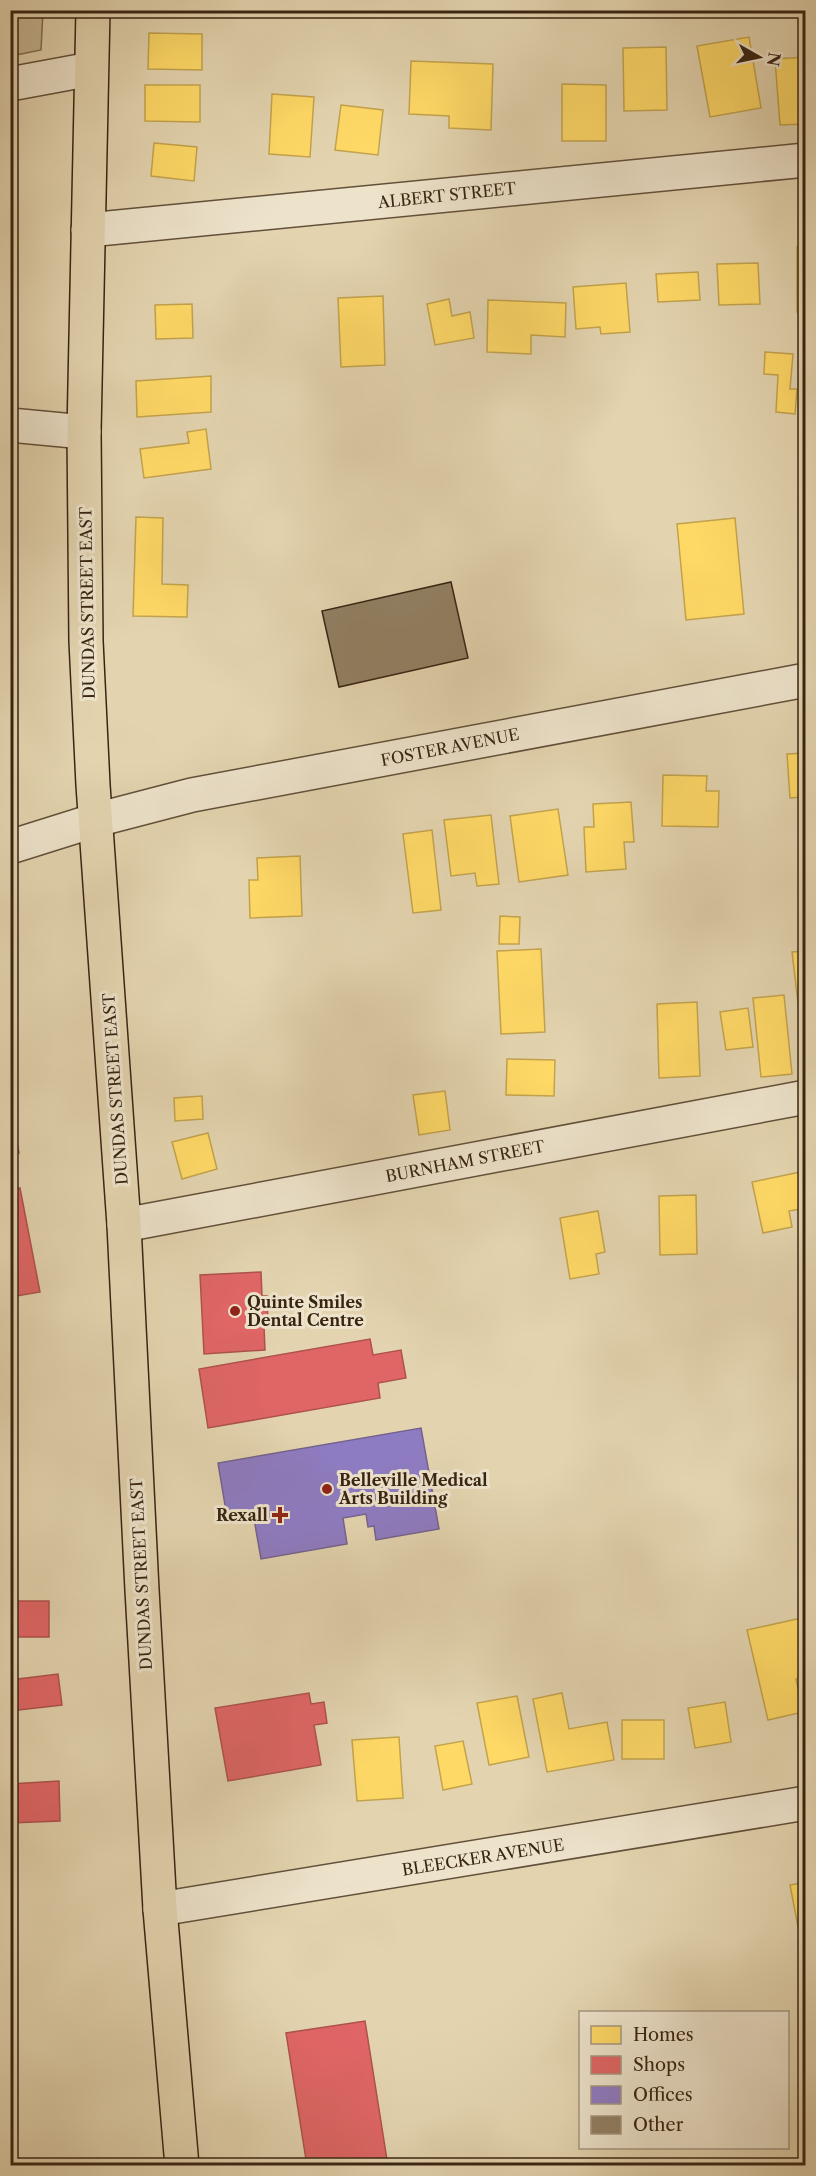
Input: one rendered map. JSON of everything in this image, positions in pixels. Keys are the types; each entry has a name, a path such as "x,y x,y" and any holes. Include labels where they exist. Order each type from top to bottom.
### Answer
{"main road":[{"name":"DUNDAS STREET EAST","path":"93,10 84,432 86,641 124,1225 160,1910 182,2166"}],"street":[{"path":"10,84 91,69"},
{"name":"ALBERT STREET","path":"88,230 806,160"},
{"path":"10,425 84,432"},
{"name":"FOSTER AVENUE","path":"10,847 96,820 192,795 806,680"},
{"name":"BURNHAM STREET","path":"124,1225 806,1097"},
{"name":"BLEECKER AVENUE","path":"160,1910 806,1803"}],"shaded area":[{"path":"11,10 43,11 41,50 11,56"}],"building: Homes":[{"path":"149,33 202,34 202,70 148,69"},
{"path":"749,37 761,108 710,117 697,46"},
{"path":"666,47 667,110 624,111 623,48"},
{"path":"806,57 806,124 780,125 775,59"},
{"path":"411,61 493,64 491,130 449,128 449,116 409,114"},
{"path":"562,84 606,85 606,141 562,141"},
{"path":"145,85 200,85 200,122 145,121"},
{"path":"272,94 314,97 310,157 269,154"},
{"path":"341,105 383,110 378,155 335,150"},
{"path":"154,143 197,147 194,181 151,176"},
{"path":"797,247 806,247 806,312 797,312"},
{"path":"758,263 760,304 719,305 717,264"},
{"path":"698,272 700,300 658,302 656,274"},
{"path":"626,283 630,332 601,334 600,327 576,329 573,287"},
{"path":"383,296 385,365 341,367 338,298"},
{"path":"449,299 452,316 470,312 474,338 435,345 427,304"},
{"path":"488,300 566,303 565,337 531,335 531,354 487,352"},
{"path":"192,304 193,338 156,339 155,305"},
{"path":"765,352 793,354 790,389 797,389 795,414 776,412 778,375 764,374"},
{"path":"211,376 211,412 137,417 136,381"},
{"path":"206,429 211,469 144,478 140,449 189,443 187,432"},
{"path":"806,502 806,565 798,503"},
{"path":"136,517 163,518 162,584 188,585 187,617 133,616"},
{"path":"735,518 744,614 686,620 677,524"},
{"path":"806,753 806,838 804,838 802,797 790,798 787,754"},
{"path":"663,775 707,776 706,791 719,791 718,827 662,826"},
{"path":"631,802 634,842 624,842 626,869 586,872 584,827 594,827 593,804"},
{"path":"558,809 568,875 519,882 510,816"},
{"path":"491,815 499,884 477,886 475,873 451,876 444,820"},
{"path":"432,830 441,910 413,913 403,834"},
{"path":"300,856 302,916 250,918 249,880 258,880 257,858"},
{"path":"500,916 520,917 519,944 499,944"},
{"path":"541,949 545,1032 501,1034 497,951"},
{"path":"806,951 806,1037 802,1037 792,952"},
{"path":"784,995 792,1074 761,1077 753,998"},
{"path":"697,1002 700,1076 659,1078 657,1004"},
{"path":"748,1008 753,1047 726,1050 720,1012"},
{"path":"507,1059 555,1060 554,1096 506,1095"},
{"path":"445,1091 450,1130 419,1135 413,1095"},
{"path":"202,1096 203,1119 175,1121 174,1098"},
{"path":"208,1133 217,1169 182,1179 172,1142"},
{"path":"805,1171 806,1208 789,1211 792,1227 763,1233 752,1182"},
{"path":"696,1195 697,1254 660,1255 659,1196"},
{"path":"598,1211 605,1252 596,1254 599,1274 570,1279 560,1218"},
{"path":"806,1617 806,1677 796,1679 803,1712 768,1720 747,1630"},
{"path":"562,1693 569,1729 607,1722 614,1760 547,1772 533,1699"},
{"path":"517,1696 529,1757 489,1765 477,1703"},
{"path":"725,1702 731,1742 695,1748 688,1708"},
{"path":"622,1720 664,1720 664,1759 622,1759"},
{"path":"399,1737 403,1798 357,1801 352,1740"},
{"path":"463,1741 472,1784 443,1790 435,1746"},
{"path":"806,1882 806,1931 799,1932 790,1885"}],"building: Shops":[{"path":"10,1108 19,1153 10,1155"},
{"path":"20,1188 40,1292 10,1297 10,1190"},
{"name":"Quinte Smiles Dental Centre","path":"261,1272 262,1296 267,1296 268,1325 264,1326 265,1350 204,1354 200,1275"},
{"path":"370,1339 373,1355 401,1350 406,1378 378,1383 380,1398 208,1428 199,1369"},
{"path":"10,1601 49,1601 49,1637 10,1637"},
{"path":"58,1674 62,1705 10,1711 10,1680"},
{"path":"309,1693 311,1704 324,1702 327,1723 314,1725 321,1765 228,1781 215,1708"},
{"path":"59,1781 60,1821 10,1823 10,1784"},
{"path":"365,2021 388,2166 307,2166 286,2033"}],"building: Offices":[{"name":"Belleville Medical Arts Building","path":"421,1428 439,1529 376,1540 374,1526 368,1527 366,1514 343,1518 347,1544 261,1559 254,1519 228,1523 218,1463"},
{"path":"10,1452 17,1483 10,1484"}],"building: Other":[{"path":"451,582 468,658 339,687 322,611"}],"place":[{"name":"Quinte Smiles Dental Centre","path":"235,1311"},
{"name":"Belleville Medical Arts Building","path":"327,1489"},
{"name":"Rexall","path":"280,1515"}]}
